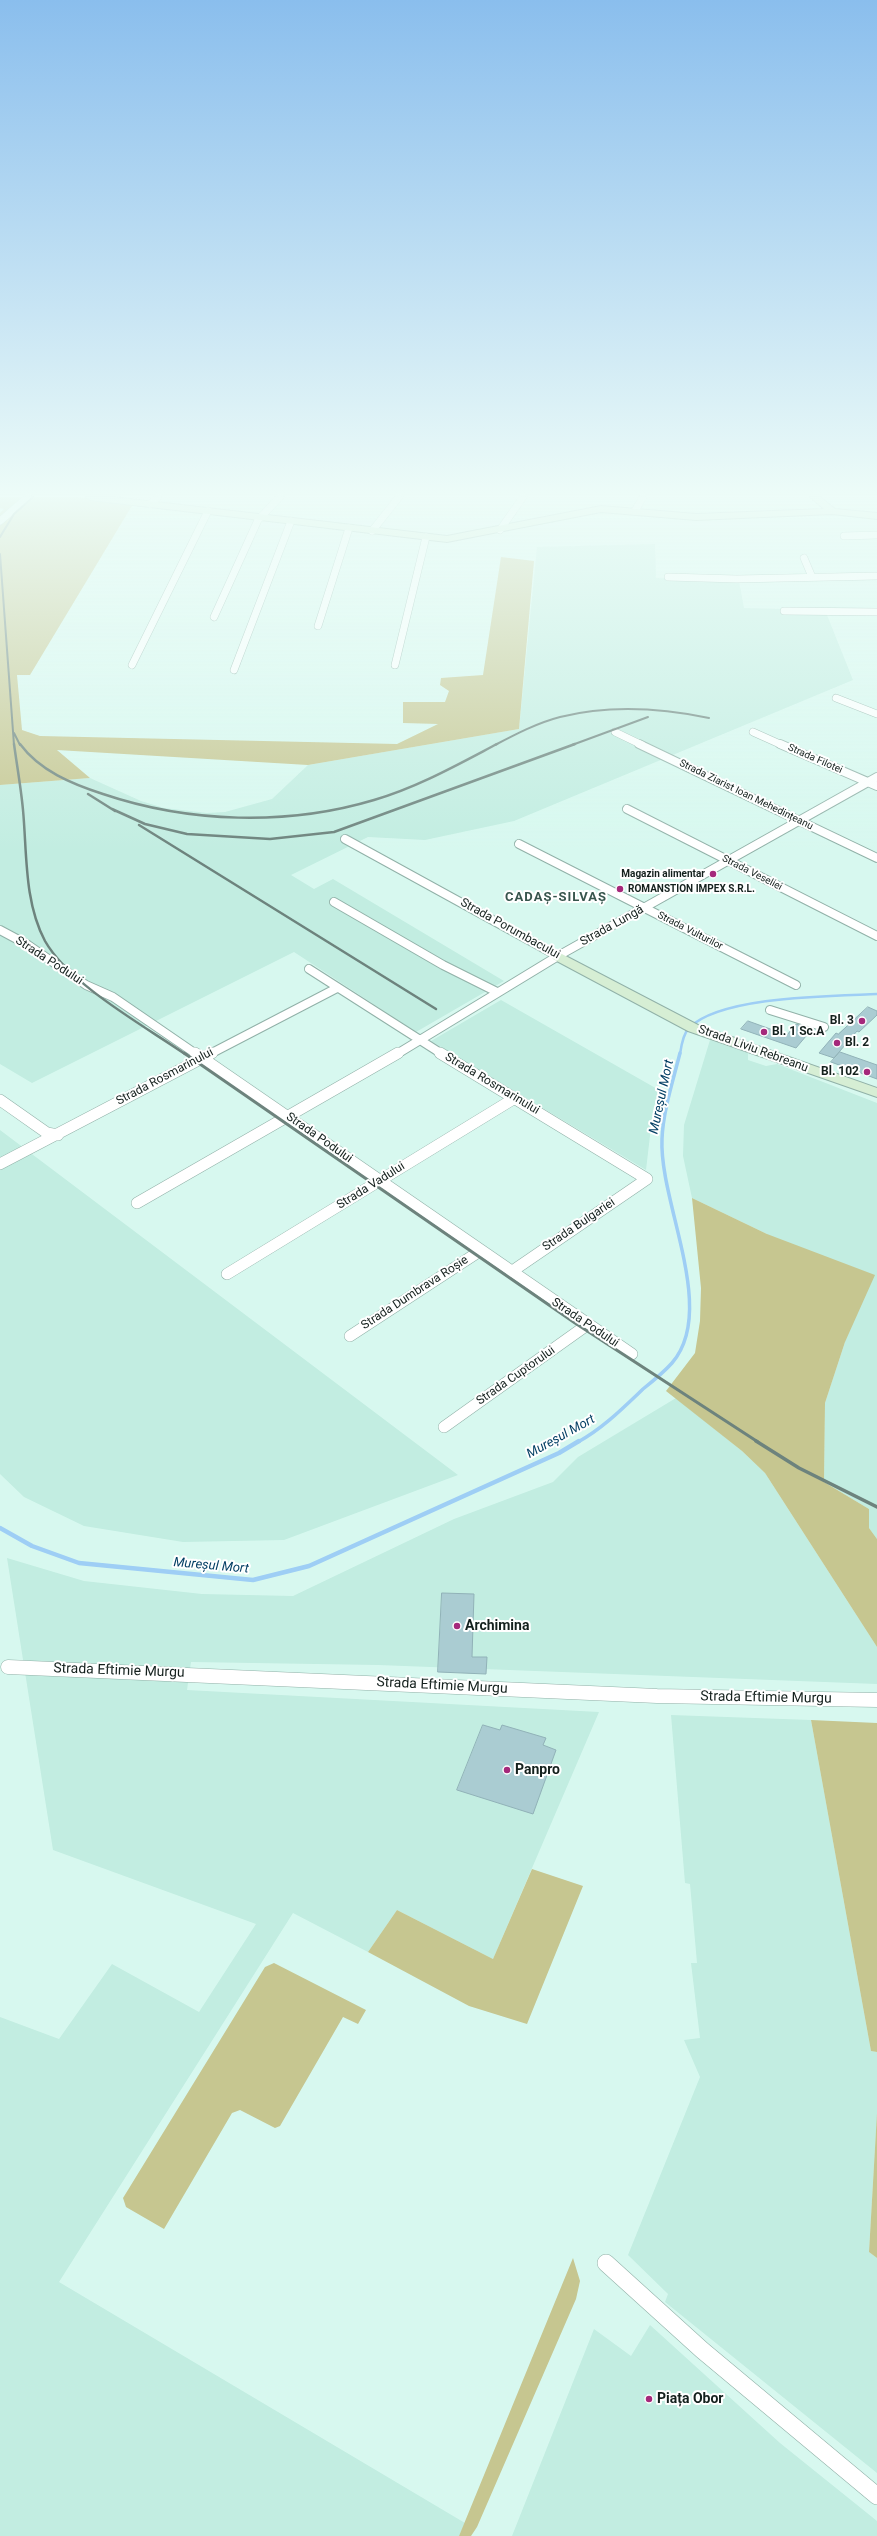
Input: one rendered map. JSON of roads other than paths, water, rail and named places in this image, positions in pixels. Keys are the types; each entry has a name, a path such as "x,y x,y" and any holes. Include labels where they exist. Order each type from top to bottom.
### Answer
{"street":[{"path":"132,665 157,615"},
{"path":"234,670 255,615"},
{"path":"318,626 321,615"},
{"path":"395,665 407,615"},
{"path":"836,698 877,714"},
{"name":"Strada Ziarist Ioan Mehedințeanu","path":"615,732 877,858"},
{"name":"Strada Filotei","path":"753,732 877,786"},
{"name":"Strada Lungă","path":"137,1203 420,1041 497,992 558,956 877,777"},
{"name":"Strada Veseliei","path":"627,809 877,936"},
{"name":"Strada Porumbacului","path":"345,839 674,1020"},
{"name":"Strada Vulturilor","path":"519,844 796,985"},
{"path":"334,902 443,965 497,992"},
{"name":"Strada Podului","path":"0,930 28,945 86,985 113,996 587,1325 632,1354"},
{"name":"Strada Rosmarinului","path":"308,969 420,1041 647,1179"},
{"name":"Strada Rosmarinului","path":"0,1164 58,1135 202,1057 337,988"},
{"path":"770,1010 824,1027"},
{"name":"Strada Liviu Rebreanu","path":"674,1020 877,1093"},
{"name":"Strada Vadului","path":"227,1274 515,1098"},
{"path":"0,1100 47,1133 58,1135"},
{"name":"Strada Bulgariei","path":"511,1272 647,1179"},
{"name":"Strada Dumbrava Roșie","path":"350,1336 480,1251"},
{"name":"Strada Cuptorului","path":"444,1427 587,1325"},
{"name":"Strada Eftimie Murgu","path":"8,1667 657,1696 877,1700"},
{"path":"606,2263 702,2350 877,2496"}],"waterway":[{"name":"Mureșul Mort","path":"680,1054 684,1037 689,1028 704,1017 725,1009 750,1004 806,997 877,994"},
{"name":"Mureșul Mort","path":"578,1442 587,1437 620,1411 666,1370 685,1341 689,1315 688,1286 683,1255 663,1165 662,1139 666,1107 680,1053"},
{"name":"Mureșul Mort","path":"0,1528 32,1546 79,1563 253,1580 309,1566 559,1453 579,1441"}],"railway":[{"path":"4,615 14,745"},
{"path":"497,744 543,722 578,713 616,709 634,709 672,712 709,718"},
{"path":"572,745 648,717"},
{"path":"14,733 20,745"},
{"path":"14,744 22,802 30,893 33,910 45,941 56,957 89,988 129,1017 185,1054"},
{"path":"20,744 37,762 47,769 68,781 91,790 136,804 169,811 238,818 307,814 374,800 422,782 497,744"},
{"path":"112,809 145,824 187,834 270,839 334,832 575,744"},
{"path":"88,794 115,811"},
{"path":"139,825 436,1009"},
{"path":"184,1053 575,1323 758,1442"},
{"path":"756,1441 799,1468 877,1507"}],"place":[{"name":"Magazin alimentar","path":"713,874"},
{"name":"ROMANSTION IMPEX S.R.L.","path":"620,889"},
{"name":"Bl. 3","path":"862,1021"},
{"name":"Bl. 1 Sc.A","path":"764,1032"},
{"name":"Bl. 2","path":"837,1043"},
{"name":"Bl. 102","path":"867,1072"},
{"name":"Archimina","path":"457,1626"},
{"name":"Panpro","path":"507,1770"},
{"name":"Piața Obor","path":"649,2399"}],"district":[{"name":"CADAȘ-SILVAȘ","path":"556,898"}]}
